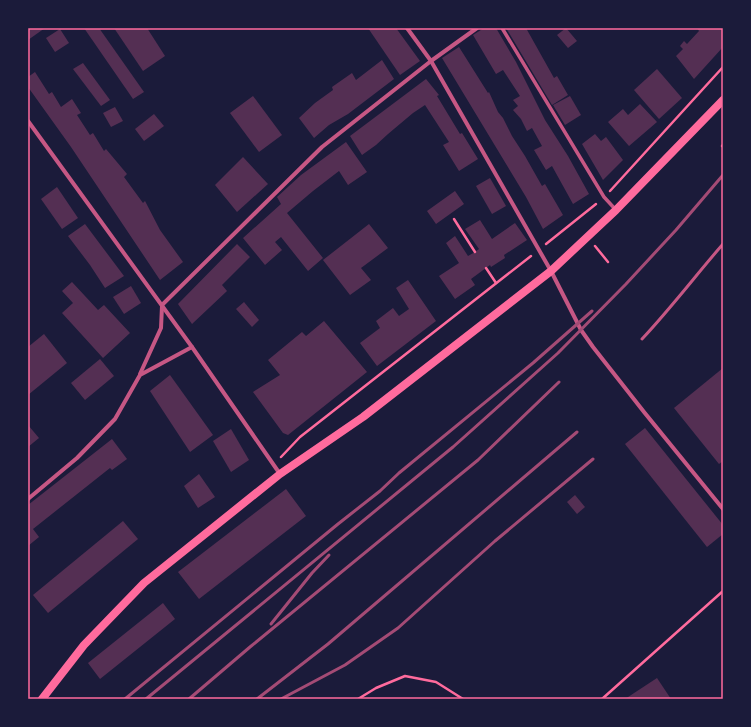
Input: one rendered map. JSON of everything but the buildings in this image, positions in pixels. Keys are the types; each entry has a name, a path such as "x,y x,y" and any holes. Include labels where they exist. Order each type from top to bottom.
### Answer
{"main road":[{"path":"42,699 84,645 144,582 280,474 363,417 551,271 616,210 723,100"}],"street":[{"path":"407,28 431,61 551,271 578,324 593,347 723,509"},
{"path":"28,499 77,458 115,419 140,375 161,328 162,305 322,147 431,61 477,28"},
{"path":"502,28 604,197 616,210"},
{"path":"28,121 192,347 280,474"},
{"path":"140,375 192,347"}],"lane":[{"path":"642,339 664,316 693,278 723,244"}],"path":[{"path":"273,464 300,437 604,197 723,67"},
{"path":"454,219 475,252"},
{"path":"486,268 496,283"},
{"path":"602,699 723,591"},
{"path":"358,699 376,688 405,676 436,682 463,699"}],"railway":[{"path":"146,699 453,447 558,353 626,284 676,230 723,175"},
{"path":"125,699 380,491 399,473 533,363 592,311"},
{"path":"189,699 478,460 559,382"},
{"path":"257,699 328,644 577,432"},
{"path":"281,699 345,665 398,628 495,541 593,459"},
{"path":"271,624 312,573 329,555"}]}
